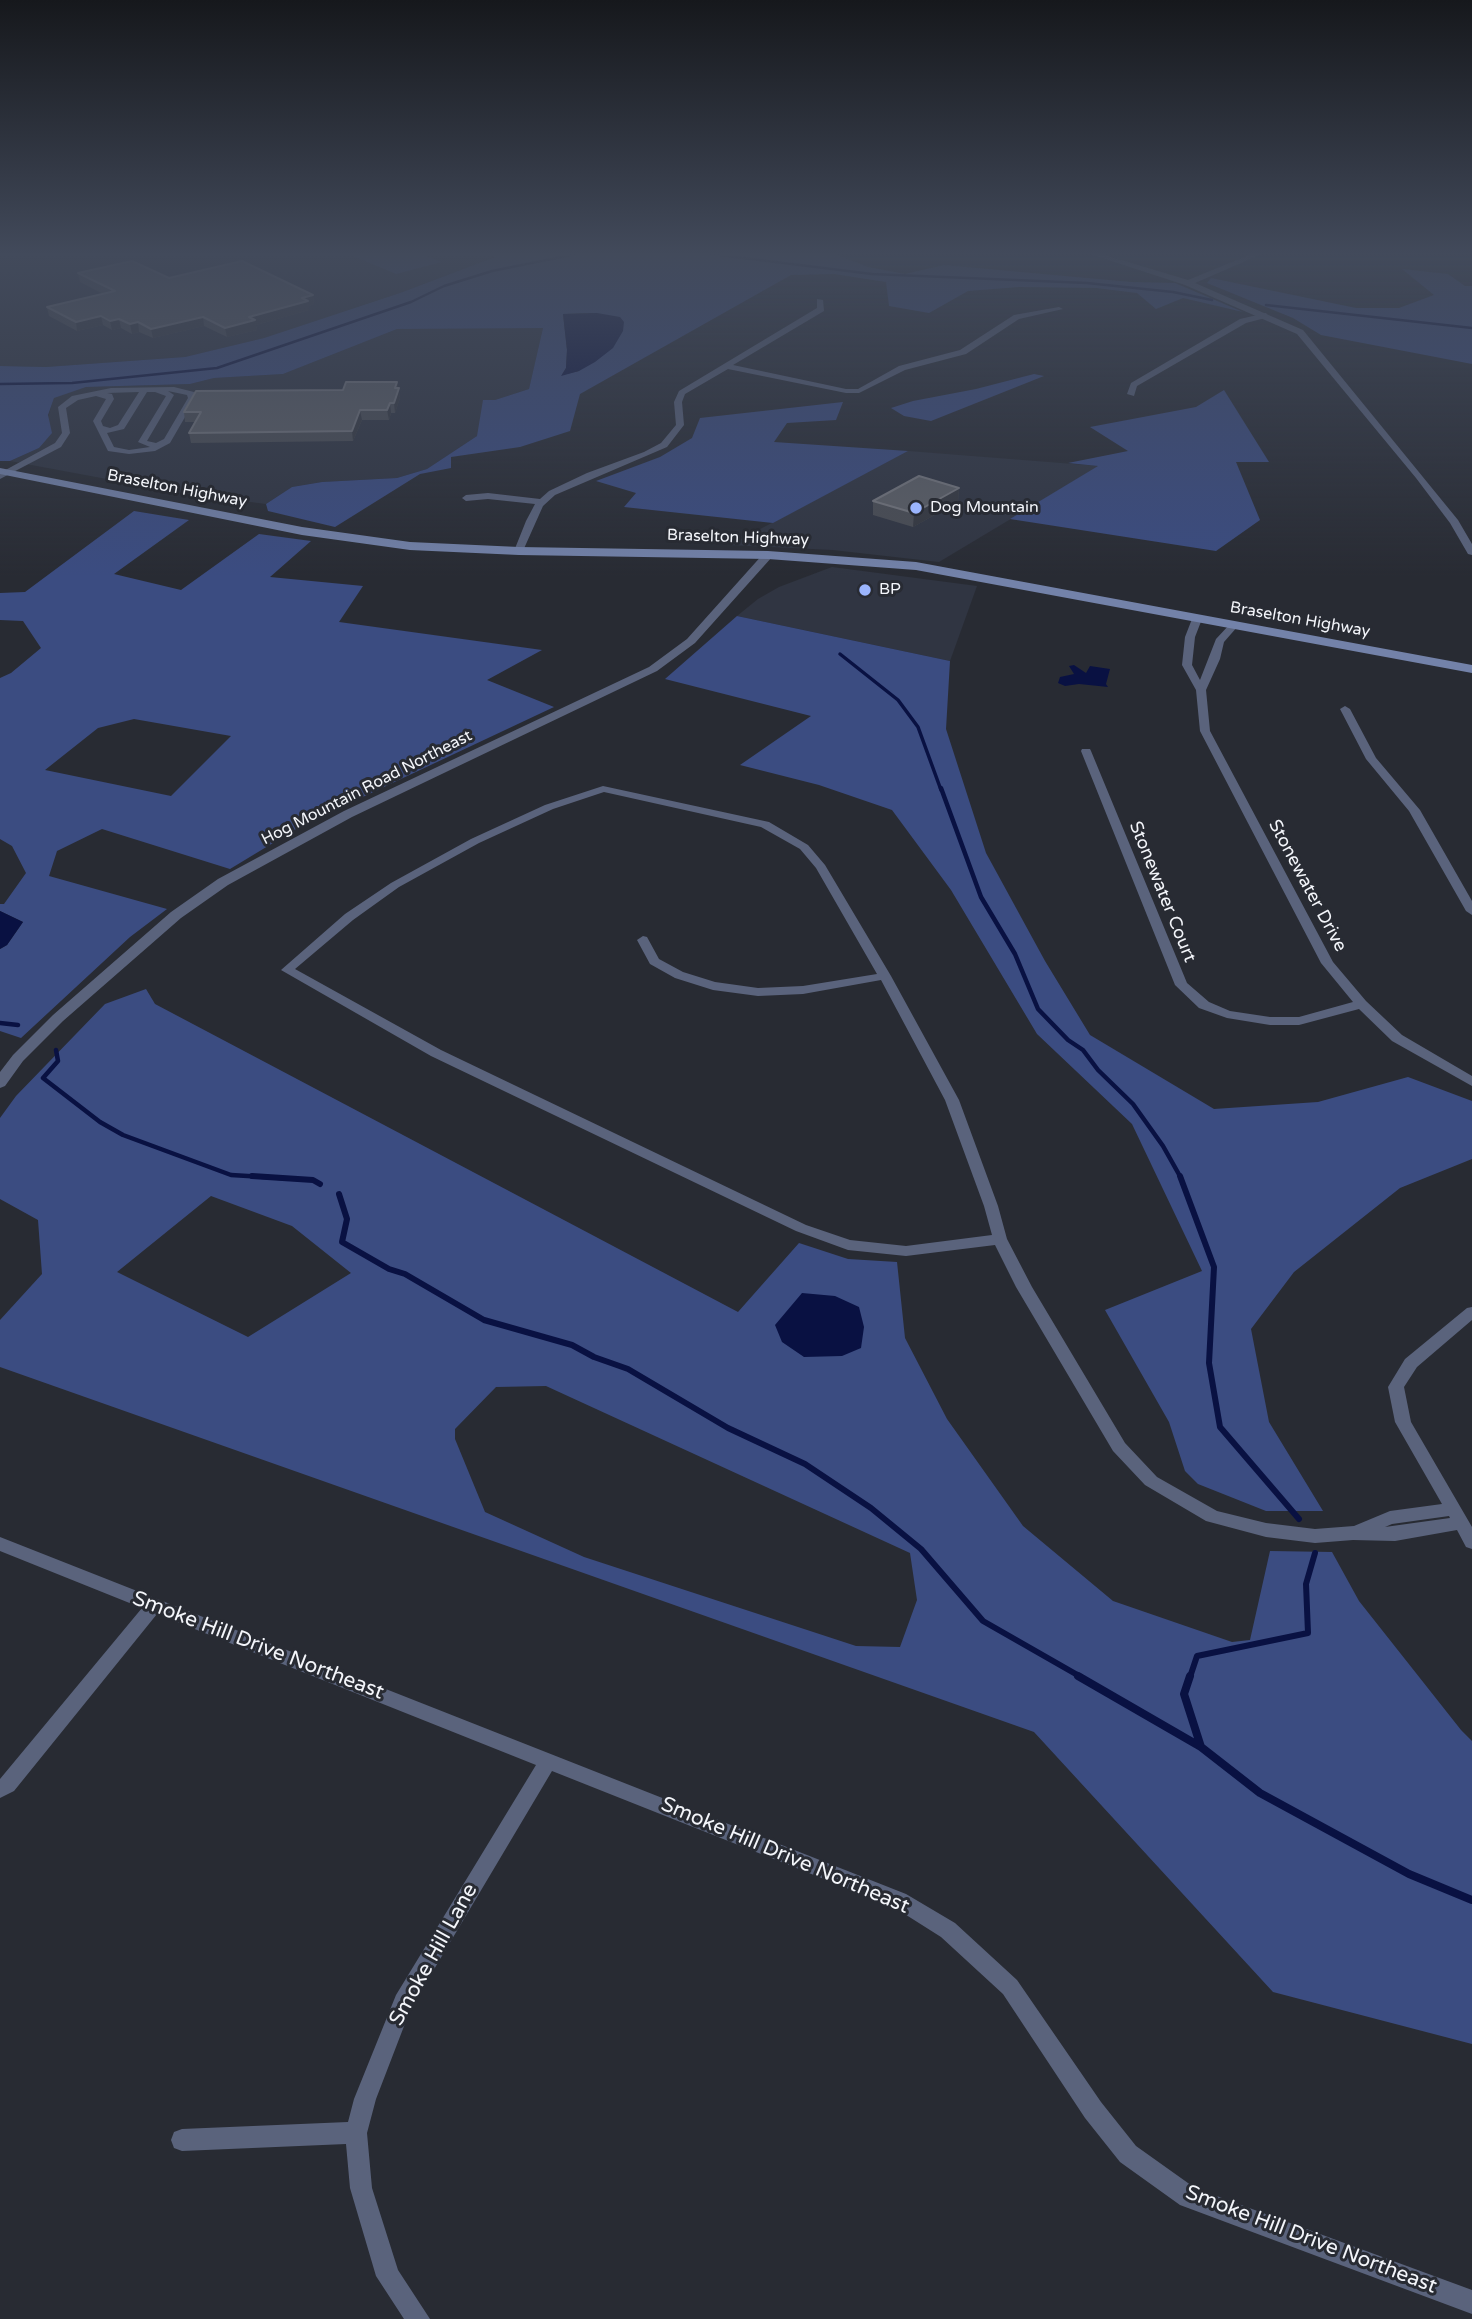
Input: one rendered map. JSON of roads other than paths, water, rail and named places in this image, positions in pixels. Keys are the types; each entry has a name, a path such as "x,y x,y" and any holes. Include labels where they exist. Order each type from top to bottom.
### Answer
{"main road":[{"name":"Braselton Highway","path":"2,473 313,533 410,546 519,551 768,555 916,566 1472,669"}],"street":[{"path":"519,551 530,521 542,502 566,485 664,445 680,425 678,402 682,393 734,361"},
{"path":"726,366 846,391 859,391 894,371 930,361"},
{"path":"1131,394 1134,385 1175,361"},
{"path":"1325,361 1447,513 1472,552"},
{"path":"153,389 170,395 142,442 159,446"},
{"path":"2,473 58,445 66,433 62,407 89,394 163,389 182,390 191,394 192,398 167,441 141,451 111,449 97,421 110,399 109,396 89,394"},
{"path":"100,429 119,429 143,392 141,390"},
{"path":"466,498 488,496 542,502"},
{"name":"Hog Mountain Road Northeast","path":"0,1083 18,1058 58,1017 176,915 223,882 348,814 653,669 691,641 768,555"},
{"name":"Stonewater Drive","path":"1198,619 1190,637 1187,665 1200,690 1205,731 1327,963 1361,1004 1397,1038 1472,1082"},
{"path":"1200,690 1215,659 1219,641 1233,626"},
{"path":"1345,709 1371,760 1413,810 1472,911"},
{"name":"Stonewater Court","path":"1086,751 1181,985 1204,1005 1227,1014 1270,1021 1299,1021 1361,1004"},
{"path":"1000,1239 906,1251 848,1245 801,1228 436,1054 287,970 349,917 395,886 475,841 549,807 603,789 765,824 804,847 821,867 885,976 952,1100 991,1206 1000,1239 1024,1287 1119,1447 1152,1481 1212,1516 1266,1530 1315,1536 1395,1534 1457,1516"},
{"path":"643,940 654,961 679,975 713,986 758,992 803,990 885,976"},
{"path":"1472,1312 1411,1363 1395,1387 1403,1422 1472,1542"},
{"name":"Smoke Hill Drive Northeast","path":"0,1544 899,1900 948,1930 1010,1987 1093,2110 1128,2154 1188,2197 1472,2302"},
{"path":"0,1790 7,1785 154,1605"},
{"name":"Smoke Hill Lane","path":"418,2319 388,2276 361,2188 356,2133 365,2099 403,2002 549,1760"},
{"path":"182,2140 356,2133"}],"waterway":[{"path":"0,384 72,383 217,368 237,361"},
{"path":"840,654 898,700 918,727 941,790"},
{"path":"941,788 981,897 1015,954 1038,1009 1068,1040 1083,1050 1098,1070 1133,1104 1163,1146 1180,1177"},
{"path":"0,1023 18,1025"},
{"path":"56,1050 58,1061 43,1078 100,1122 123,1135 231,1175 281,1178"},
{"path":"252,1176 313,1180 320,1184"},
{"path":"1180,1177 1214,1267 1209,1363 1220,1427 1299,1519"},
{"path":"339,1194 347,1219 342,1242 389,1269 405,1274 484,1320 572,1345 594,1357 628,1369 728,1428 805,1464 871,1508 921,1549 983,1621 1081,1677"},
{"path":"1190,1677 1197,1656 1308,1633 1306,1584 1315,1553"},
{"path":"1078,1676 1201,1747"},
{"path":"1190,1676 1184,1694 1201,1747"},
{"path":"1201,1747 1260,1793 1409,1874 1472,1900"}],"place":[{"name":"Dog Mountain","path":"916,508"},
{"name":"BP","path":"865,590"}]}
